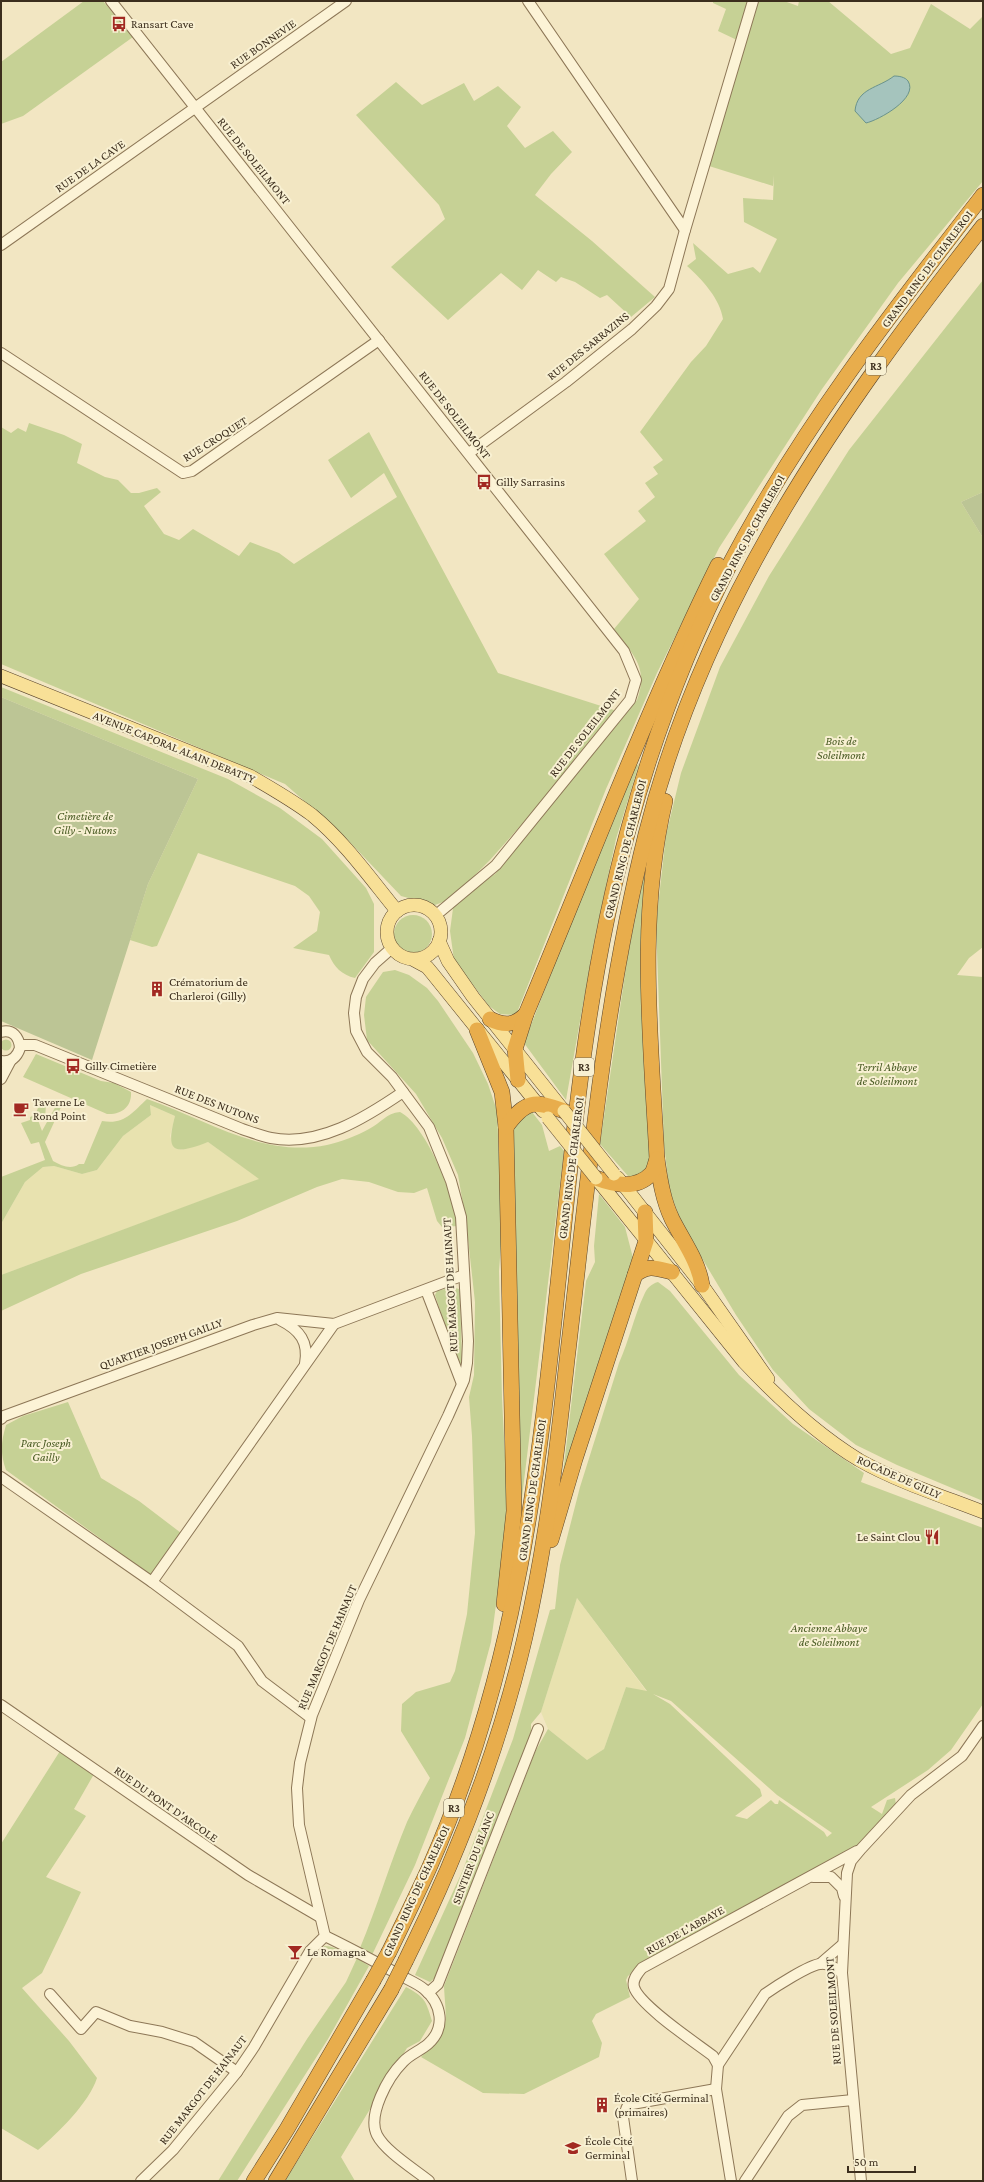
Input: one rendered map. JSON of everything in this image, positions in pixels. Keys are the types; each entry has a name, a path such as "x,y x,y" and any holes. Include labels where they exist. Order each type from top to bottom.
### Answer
{"highway":[{"name":"GRAND RING DE CHARLEROI","path":"254,2181 287,2129 373,1981 389,1952 432,1864 474,1748 500,1657 520,1567 532,1493 580,1090 600,953 612,893 629,826 672,693 699,628 727,571 764,503 839,387 919,277 983,195"},
{"name":"GRAND RING DE CHARLEROI","path":"276,2181 390,1990 450,1868 492,1752 526,1634 540,1563 560,1423 608,1022 632,896 647,830 689,701 717,636 747,574 780,514 819,450 893,342 983,226"},
{"path":"518,1080 515,1049 526,1014 630,758 689,623 721,559 740,529 764,503"},
{"path":"667,765 668,789 654,858 648,909 647,962 657,1159 662,1189 671,1217 699,1269 702,1285"},
{"path":"490,1019 499,1024 510,1024 519,1021 526,1014"},
{"path":"477,1030 502,1092 506,1127 514,1511 505,1591 500,1657"},
{"path":"506,1127 516,1114 526,1106 546,1105 564,1111"},
{"path":"596,1178 615,1184 639,1182 652,1174 657,1159"},
{"path":"540,1563 552,1539 575,1459 636,1275 646,1241 647,1226 645,1212"},
{"path":"636,1275 643,1269 653,1268 672,1272"}],"main road":[{"name":"AVENUE CAPORAL ALAIN DEBATTY","path":"1,676 250,776 288,798 313,816 342,844 397,911"},
{"path":"414,960 425,957 434,951 439,941 440,928 435,916 427,909 417,906 406,906 397,911 388,925 386,933 392,948 398,954 427,967 518,1080 546,1105"},
{"path":"439,941 448,962 490,1019 515,1049 546,1105 596,1178"},
{"path":"564,1111 615,1184 646,1241 744,1362 784,1401"},
{"path":"615,1184 645,1212 702,1285 784,1401"},
{"name":"ROCADE DE GILLY","path":"784,1401 832,1442 860,1460 893,1477 983,1512"}],"street":[{"name":"RUE DE SOLEILMONT","path":"111,1 624,651 636,680 630,700 496,865 435,916"},
{"name":"RUE BONNEVIE","path":"195,109 346,1"},
{"path":"528,1 685,230"},
{"name":"RUE DES SARRAZINS","path":"468,453 566,382 632,329 656,306 669,290 685,230 753,1"},
{"name":"RUE DE LA CAVE","path":"1,245 195,109"},
{"name":"RUE CROQUET","path":"1,353 183,473 192,471 242,438 379,340"},
{"name":"RUE MARGOT DE HAINAUT","path":"140,2181 173,2150 237,2072 254,2048 310,1952 325,1936 299,1825 297,1788 300,1763 311,1718 359,1600 462,1384 467,1362 468,1341 460,1217 451,1182 429,1127 392,1077 367,1052 356,1031 354,1013 356,997 363,979 375,962 392,948"},
{"path":"1,1032 10,1032 17,1036 20,1045 19,1053 6,1061 1,1079"},
{"name":"RUE DES NUTONS","path":"20,1045 35,1045 242,1129 271,1138 304,1139 333,1132 376,1111 403,1092"},
{"name":"QUARTIER JOSEPH GAILLY","path":"1,1419 4,1416 135,1367 274,1318 334,1324 464,1275"},
{"path":"426,1290 462,1384"},
{"path":"274,1318 295,1329 301,1335 306,1348 305,1364"},
{"path":"152,1582 334,1324"},
{"path":"3,1478 152,1582 238,1646 268,1687 311,1718"},
{"name":"RUE DU PONT D'ARCOLE","path":"1,1705 248,1876 320,1917"},
{"name":"RUE DE SOLEILMONT","path":"860,2181 842,1973 842,1945 847,1873 851,1861 861,1849 911,1795 962,1756 983,1726"},
{"name":"SENTIER DU BLANC","path":"428,1993 438,1984 538,1729"},
{"name":"RUE DE L'ABBAYE","path":"718,2065 713,2056 662,2018 639,1996 634,1987 634,1978 642,1968 861,1849"},
{"path":"809,1877 822,1875 831,1877 842,1888 845,1898"},
{"path":"325,1936 424,1989 437,2006 440,2020 439,2027 432,2039 402,2062 377,2104 373,2126 378,2137 392,2151 429,2181"},
{"path":"731,2181 716,2089 718,2065 765,1994 775,1986 820,1964 842,1945"},
{"path":"820,1964 836,1967 842,1973"},
{"path":"50,1994 82,2029 96,2012 130,2026 194,2042 237,2072"},
{"path":"632,2181 623,2117 627,2107 632,2104 716,2089"},
{"path":"745,2181 788,2116 802,2105 853,2100"}],"shaded area":[{"path":"150,1105 175,1116 170,1136 175,1148 182,1150 208,1142 260,1179 1,1275 1,1224 25,1182 43,1167 54,1166 82,1174 97,1170 123,1136 151,1115"},
{"path":"577,1598 647,1692 626,1687 604,1749 587,1760 548,1729 541,1712"}],"green space":[{"path":"84,1 103,1 133,37 23,116 1,124 1,62"},
{"path":"713,1 751,1 739,41 718,31 726,9 713,3"},
{"path":"758,1 784,1 798,6 799,1 828,1 891,54 910,48 931,4 970,29 983,16 983,181 898,283 822,389 719,548 657,673 606,789 516,1015 500,1014 489,1006 454,960 450,931 454,901 495,874 637,700 641,679 640,670 633,654 614,629 639,599 604,554 646,521 638,511 655,497 645,483 658,474 653,467 663,460 640,432 691,362 706,346 723,319 718,304 710,290 687,266 696,259 693,243 728,274 753,267 760,273 777,239 744,222 743,198 773,200 774,175 773,186 709,166"},
{"path":"396,82 422,105 464,83 474,101 498,86 521,107 507,126 525,148 553,131 572,152 551,174 535,195 592,241 655,297 631,317 607,295 600,298 575,282 561,277 556,282 538,270 522,290 501,273 448,320 391,267 445,219 439,205 356,115"},
{"name":"Bois de Soleilmont","path":"983,280 983,492 961,502 983,538 983,947 969,958 957,975 983,977 983,1501 897,1465 856,1445 809,1409 773,1370 736,1315 682,1225 669,1188 664,1144 656,924 666,835 681,773 720,667 769,576 849,450"},
{"path":"29,423 64,435 82,444 77,463 105,477 118,480 131,493 139,493 157,488 161,492 144,506 164,534 179,540 193,529 239,556 250,542 279,553 294,564 397,497 384,473 351,498 328,460 369,432 498,673 620,712 593,736 538,806 490,860 451,899 435,905 401,896 344,836 285,784 1,664 1,427 11,433 18,428 26,432"},
{"path":"983,492 983,538 961,502"},
{"path":"1,687 228,779 280,808 322,839 366,888 374,904 374,952 355,978 346,975 339,970 329,955 293,948 317,931 320,912 309,896 295,886 198,853 157,946 152,947 130,940 148,884 198,779 1,697"},
{"name":"Cimetière de Gilly - Nutons","path":"1,697 198,779 148,884 92,1060 1,1021"},
{"path":"639,764 616,839 595,937 566,1100 524,1043 631,769"},
{"path":"645,871 642,980 651,1163 638,1178 628,1176 600,1144 628,954"},
{"path":"409,915 417,915 424,918 429,923 432,934 429,945 424,950 417,953 409,953 402,950 397,945 394,938 394,930 397,923 402,918"},
{"path":"395,970 409,975 427,988 438,1001 473,1053 488,1084 497,1111 502,1231 499,1271 502,1398 508,1515 491,1642 465,1738 415,1865 372,1955 360,1948 407,1822 430,1778 401,1731 402,1704 416,1692 450,1682 455,1671 467,1614 475,1533 472,1436 469,1397 474,1375 475,1302 466,1221 458,1175 442,1138 416,1094 367,1040 364,1015 366,997 383,972"},
{"path":"4,1040 8,1040 10,1041 10,1049 4,1050 1,1047 1,1043"},
{"path":"36,1054 101,1081 114,1083 131,1092 128,1106 117,1113 107,1114 23,1077"},
{"path":"147,1099 234,1134 279,1146 303,1148 327,1145 359,1134 373,1127 387,1116 400,1112 410,1120 420,1132 438,1163 451,1198 458,1226 442,1227 437,1221 427,1188 414,1193 398,1192 369,1182 342,1179 317,1187 237,1221 81,1274 1,1311 1,1275 259,1179 208,1142 187,1149 180,1150 175,1148 172,1144 171,1138 175,1116 150,1105 151,1115 123,1136 97,1170 82,1174 54,1166 43,1167 25,1182 1,1224 1,1177 45,1160 39,1142 31,1144 21,1123 30,1120 30,1117 35,1115 40,1103 46,1105 45,1118 38,1120 42,1131 57,1104 62,1105 45,1142 53,1161 63,1166 73,1167 79,1164 84,1164 102,1121 110,1122 127,1117"},
{"path":"532,1112 542,1125 549,1151 560,1146 564,1151 520,1514 513,1130 520,1118"},
{"path":"599,1194 625,1227 633,1258 561,1490 586,1281 595,1262 594,1246"},
{"name":"Ancienne Abbaye de Soleilmont","path":"658,1282 670,1291 739,1375 793,1424 864,1473 861,1482 983,1528 983,1704 951,1750 928,1770 871,1807 882,1814 887,1800 895,1798 896,1805 860,1844 645,1962 628,1976 626,1980 630,1997 596,2014 592,2021 602,2043 599,2057 524,2094 483,2093 421,2057 438,2038 445,2025 446,2010 444,1986 535,1752 548,1729 587,1760 604,1749 626,1687 647,1691 577,1598 541,1712 531,1724 531,1733 436,1977 430,1982 415,1975 462,1872 513,1739 550,1610 555,1609 560,1565 580,1487 619,1363 646,1290 651,1285","holes":["653,1694 671,1701 777,1795 832,1833 827,1837 824,1832 779,1800 778,1804 775,1804 771,1800 747,1819 735,1816 762,1796 760,1789 670,1704"]},
{"path":"452,1287 459,1289 460,1294 462,1363 458,1365 435,1295 437,1291"},
{"name":"Parc Joseph Gailly","path":"68,1402 101,1478 139,1501 185,1536 155,1578 6,1470 2,1448 6,1425 23,1416"},
{"path":"60,1751 94,1774 74,1809 86,1816 46,1877 81,1892 42,1973 22,1988 69,2041 97,2078 93,2088 72,2117 38,2150 1,2128 1,1844"},
{"path":"323,1946 334,1948 352,1955 353,1959 341,1956"},
{"path":"357,1958 369,1966 328,2039 237,2181 218,2181 307,2039 346,1982"},
{"path":"406,1987 424,2000 432,2021 420,2041 407,2048 341,2157 355,2181 285,2181"}],"water":[{"path":"894,76 902,77 908,81 910,88 908,94 903,101 888,113 880,118 866,123 855,111 857,103 864,93"}],"place":[{"name":"Ransart Cave","path":"119,24"},
{"name":"Gilly Sarrasins","path":"484,482"},
{"name":"Crématorium de Charleroi (Gilly)","path":"157,989"},
{"name":"Gilly Cimetière","path":"73,1066"},
{"name":"Taverne Le Rond Point","path":"21,1109"},
{"name":"Le Saint Clou","path":"932,1537"},
{"name":"Le Romagna","path":"295,1952"},
{"name":"École Cité Germinal (primaires)","path":"602,2105"},
{"name":"École Cité Germinal","path":"573,2148"}],"park label":[{"name":"Terril Abbaye de Soleilmont","path":"887,1074"}]}
